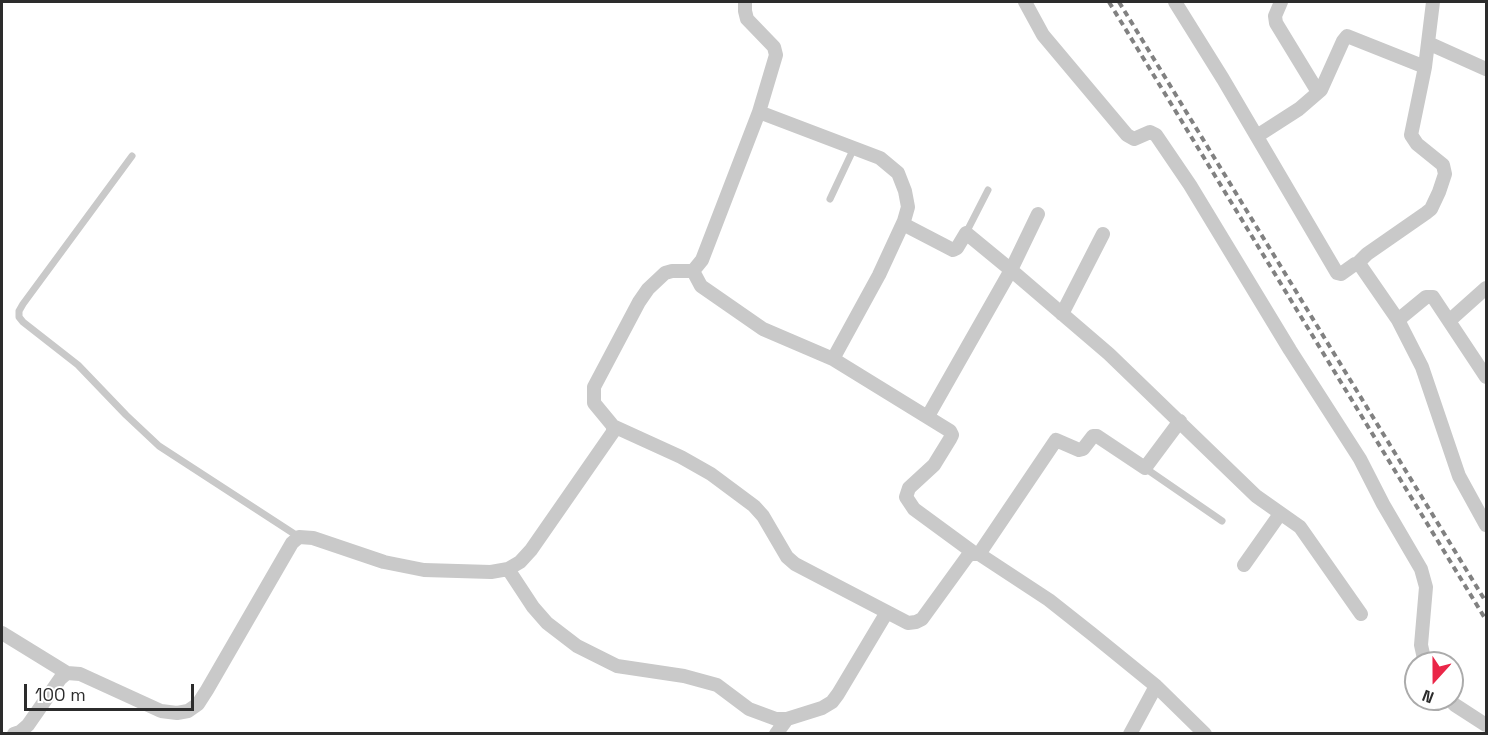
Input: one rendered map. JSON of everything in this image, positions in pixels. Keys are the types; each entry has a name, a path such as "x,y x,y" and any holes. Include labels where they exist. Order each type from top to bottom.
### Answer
{"street":[{"path":"693,271 702,260 759,112 776,55 774,47 747,19 745,2"},
{"path":"1025,2 1043,35 1127,135 1134,139 1150,132 1156,135 1190,185 1284,341 1360,459 1421,569 1426,587 1422,651"},
{"path":"1175,2 1337,273 1341,274 1358,264 1367,254 1431,209 1439,192 1445,174 1443,165 1417,144 1411,135 1425,67 1433,2"},
{"path":"1281,2 1275,16 1276,23 1318,92"},
{"path":"1257,136 1299,109 1318,92 1347,36 1425,67"},
{"path":"1428,43 1486,69"},
{"path":"759,112 880,158 898,173 905,191 908,207 903,224 879,275 833,359"},
{"path":"928,416 1011,270 1038,214"},
{"path":"903,224 953,250 957,248 966,233 1011,270 1109,354 1256,496 1300,526 1361,614"},
{"path":"1062,314 1103,234"},
{"path":"1358,264 1398,320 1422,367 1459,477 1486,525"},
{"path":"693,271 701,286 763,329 833,359 945,427 952,435 934,465 909,488 906,497 914,509 1048,600 1156,686 1205,734"},
{"path":"693,271 665,273 648,289 598,377 592,395 594,404 613,426 681,457 711,474 754,506 763,516 787,557 795,564 908,623 922,619 967,557 976,553 1056,440 1079,450 1083,449 1093,436 1097,436 1145,468 1180,421"},
{"path":"1449,321 1486,288"},
{"path":"1398,320 1429,296 1436,301 1486,377"},
{"path":"2,633 67,673 80,674 161,711 177,713 188,711 198,704 207,690 292,543 299,537 313,538 384,562 424,570 491,572 508,569 520,562 531,550 609,441 613,426"},
{"path":"1244,565 1280,514"},
{"path":"508,569 533,607 547,623 577,646 617,666 703,680 717,685 749,709 776,719 787,719 822,708 832,702 887,612"},
{"path":"14,734 28,726 60,679 67,673"},
{"path":"1130,734 1156,686"},
{"path":"1464,711 1486,725"},
{"path":"776,734 787,719"}],"lane":[{"path":"830,199 854,148"},
{"path":"132,156 23,304 19,317 78,365 159,446 299,537"},
{"path":"966,233 988,190"},
{"path":"1145,468 1222,521"}],"railway":[{"path":"1109,2 1486,620"},
{"path":"1119,2 1486,602"}]}
